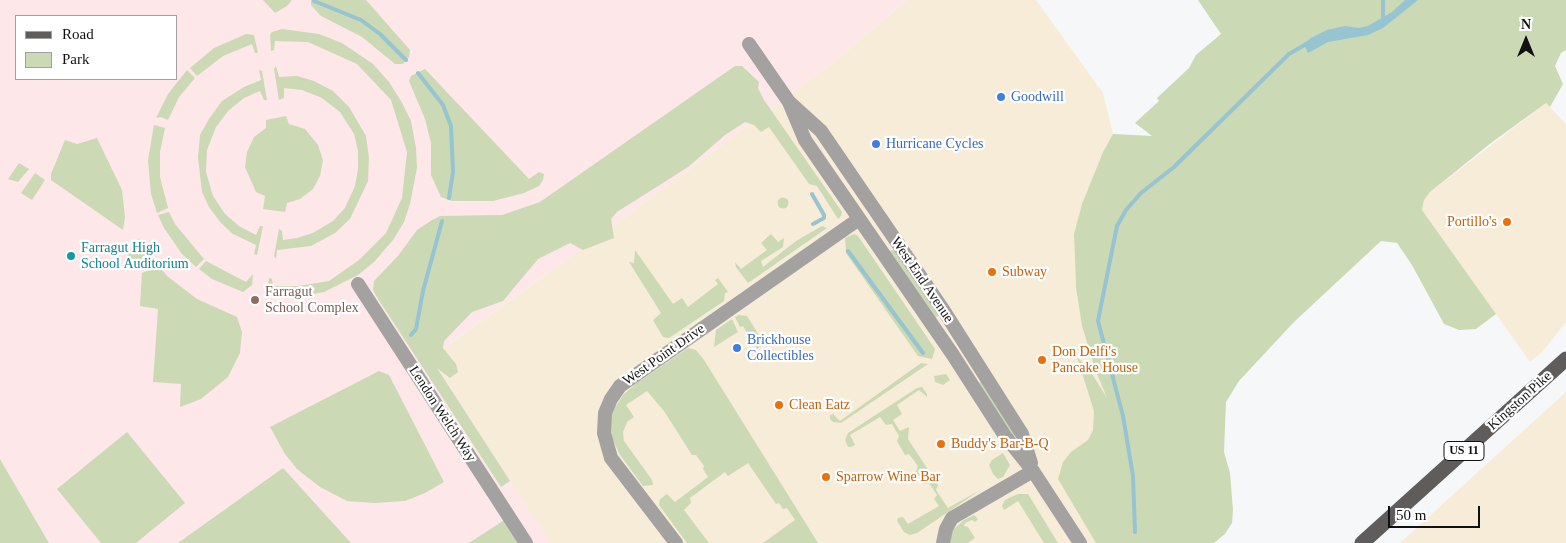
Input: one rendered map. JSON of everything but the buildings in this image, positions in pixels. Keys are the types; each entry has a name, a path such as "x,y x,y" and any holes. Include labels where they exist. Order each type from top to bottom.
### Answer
{"main road":[{"name":"Kingston Pike","path":"1362,543 1566,359"}],"street":[{"name":"West End Avenue","path":"749,44 789,102 820,132 944,311 1022,434 1033,471"},
{"name":"West End Avenue","path":"789,102 805,140 953,355 1005,436 1033,471 1080,543"},
{"name":"West Point Drive","path":"676,543 611,458 604,433 606,413 611,400 620,386 859,219"},
{"name":"Lendon Welch Way","path":"358,284 526,543"},
{"path":"943,543 946,529 952,518 1033,471"}],"shaded area":[{"name":"Farragut School Complex","path":"0,0 907,0 835,61 590,243 431,357 550,543 49,543 0,459"},
{"path":"907,0 1036,0 1103,93 1113,134 1103,152 1082,204 1074,234 1076,288 1082,326 1095,369 1109,401 1123,543 550,543 430,358 590,243 835,61"},
{"path":"1546,103 1566,124 1566,322 1542,352 1530,362 1422,210 1424,200 1430,192"},
{"path":"1566,392 1566,543 1400,543 1414,530"}],"green space":[{"path":"263,0 292,0 287,6 275,13"},
{"path":"311,0 366,0 410,50 409,57 403,64 395,64 362,37 321,16 311,5"},
{"path":"1198,0 1566,0 1566,50 1561,53 1555,66 1563,84 1550,107 1546,103 1491,143 1430,192 1424,200 1422,210 1496,314 1476,329 1459,330 1444,324 1412,265 1397,243 1381,241 1294,322 1239,381 1226,402 1224,452 1230,473 1233,510 1232,523 1225,534 1214,543 1096,543 1058,479 1063,462 1071,452 1088,440 1093,430 1094,411 1077,357 1089,369 1107,398 1095,369 1082,326 1076,288 1074,234 1082,204 1103,152 1113,134 1152,136 1135,123 1159,101 1157,98 1189,68 1196,55 1221,34"},
{"path":"282,29 319,34 342,43 373,64 389,82 401,101 411,121 416,148 417,168 410,204 404,222 393,240 374,262 358,275 324,292 296,297 271,296 267,289 269,278 272,279 273,286 298,286 329,281 359,260 386,233 402,198 407,152 391,100 357,64 308,42 275,41 274,50 271,51 270,35 272,32"},
{"path":"246,34 254,35 258,53 255,53 252,44 223,56 197,76 190,68 214,48"},
{"path":"276,66 279,77 297,76 314,81 333,91 349,107 366,136 369,158 368,181 350,219 335,233 311,246 277,250 276,259 274,256 279,229 282,231 283,240 313,233 333,221 345,208 355,186 358,169 358,151 354,134 340,112 322,98 302,90 284,88 284,98 279,100 274,69"},
{"path":"735,66 742,66 759,82 758,88 764,100 842,212 841,216 838,219 817,186 809,184 769,127 761,132 754,125 745,122 725,135 688,167 617,212 611,219 614,238 583,250 570,243 538,259 503,301 472,312 444,341 443,348 456,364 458,372 450,378 437,368 510,481 501,487 378,299 373,290 374,281 398,256 417,230 432,220 440,216 502,215 540,202"},
{"path":"425,69 529,179 539,172 544,174 539,186 524,193 493,201 452,201 441,197 431,175 431,143 425,119 409,81 411,76"},
{"path":"187,70 195,78 179,97 168,120 161,117 156,118 168,94"},
{"path":"259,70 262,71 267,100 264,100 260,91 244,98 229,110 216,127 207,150 206,172 213,196 225,214 239,226 256,235 260,226 263,226 257,255 254,254 256,245 233,234 221,223 209,207 202,192 198,157 200,135 209,119 222,101 244,87 261,80"},
{"path":"286,116 289,124 305,129 318,145 323,160 320,176 313,189 300,199 287,203 285,212 263,209 265,196 256,192 245,167 247,152 254,137 266,128 266,120"},
{"path":"154,125 165,128 160,152 160,177 168,208 157,213 151,194 148,160"},
{"path":"97,138 122,190 125,217 123,230 51,180 51,174 65,140 77,144"},
{"path":"19,163 29,169 18,182 8,179"},
{"path":"35,173 45,180 32,200 21,193"},
{"path":"783,197 789,203 783,209 777,203"},
{"path":"169,212 175,224 204,259 196,267 182,254 164,228 158,215"},
{"path":"822,226 827,228 748,283 736,267 735,262 741,269 767,250 761,243 771,234 778,242 784,238 783,247 761,261 763,267 796,241"},
{"path":"854,234 858,236 935,349 932,359 918,356 846,253 845,238"},
{"path":"139,238 153,261 139,266 127,257"},
{"path":"635,250 673,304 682,298 688,307 718,284 715,280 718,278 728,292 725,293 724,301 669,338 663,337 653,320 661,313 629,262 634,263"},
{"path":"893,250 940,316 934,317 889,251"},
{"path":"206,261 246,282 253,274 252,285 243,292 212,279 199,269"},
{"path":"159,266 167,276 197,299 237,317 242,332 240,353 228,377 201,399 180,407 181,384 153,382 158,309 140,306 142,273"},
{"path":"739,315 747,316 762,340 762,345 757,349 743,326 740,327 735,317"},
{"path":"732,319 738,332 714,347 716,330"},
{"path":"688,348 696,350 704,360 818,543 763,543 795,520 787,508 783,509 779,503 776,504 748,463 728,476 725,472 690,498 691,503 684,510 709,543 687,543 659,505 660,499 667,494 675,502 708,477 703,469 704,466 696,455 692,455 664,411 647,391 626,405 634,417 627,422 623,432 624,441 652,480 653,485 643,486 620,455 612,438 610,421 613,411 623,395 637,383"},
{"path":"921,363 928,364 841,423 833,422 830,419 830,415 833,414 840,421"},
{"path":"379,371 389,375 444,482 425,493 405,501 374,503 347,501 320,487 297,469 285,454 270,427"},
{"path":"946,374 950,380 943,385 935,382 934,376"},
{"path":"981,381 1015,433 1015,436 1012,436 978,385"},
{"path":"922,387 927,397 919,390 897,405 902,414 893,420 900,431 909,427 908,439 938,485 936,490 948,508 982,489 917,533 910,535 904,532 897,521 898,518 903,517 908,524 939,506 934,499 937,495 929,483 924,484 916,472 918,466 909,454 905,455 897,441 899,436 892,424 886,425 880,417 850,435 855,445 848,447 845,440 848,433 917,388"},
{"path":"127,432 185,503 136,543 101,543 57,489"},
{"path":"1003,453 1010,465 1003,477 998,479 993,474 989,465 992,460"},
{"path":"0,459 49,543 0,543"},
{"path":"283,468 351,543 178,543"},
{"path":"1018,494 1028,494 1058,543 1044,543 1018,501 1004,510 1002,506 1005,500"},
{"path":"974,515 978,519 975,522 972,520 965,523 964,526 968,527 975,538 968,543 949,543 953,530 964,520"},
{"path":"506,519 521,543 469,543"}],"water":[{"path":"1405,0 1418,0 1383,28 1368,35 1328,42 1308,53 1304,44 1311,38 1327,30 1345,26 1359,28 1368,26 1392,12"}],"waterway":[{"path":"1383,0 1383,23"},
{"path":"314,1 361,20 380,34 406,60"},
{"path":"1135,532 1133,476 1123,416 1098,321 1117,226 1126,210 1141,193 1174,167 1289,54 1308,43"},
{"path":"418,73 443,105 451,126 453,172 449,198"},
{"path":"812,194 824,215 824,218 813,224"},
{"path":"411,335 416,329 423,291 442,221"},
{"path":"848,251 923,353"}],"place":[{"name":"Goodwill","path":"1001,97"},
{"name":"Hurricane Cycles","path":"876,144"},
{"name":"Portillo's","path":"1507,222"},
{"name":"Farragut High School Auditorium","path":"71,256"},
{"name":"Subway","path":"992,272"},
{"name":"Farragut School Complex","path":"255,300"},
{"name":"Brickhouse Collectibles","path":"737,348"},
{"name":"Don Delfi's Pancake House","path":"1042,360"},
{"name":"Clean Eatz","path":"779,405"},
{"name":"Buddy's Bar-B-Q","path":"941,444"},
{"name":"Sparrow Wine Bar","path":"826,477"}]}
